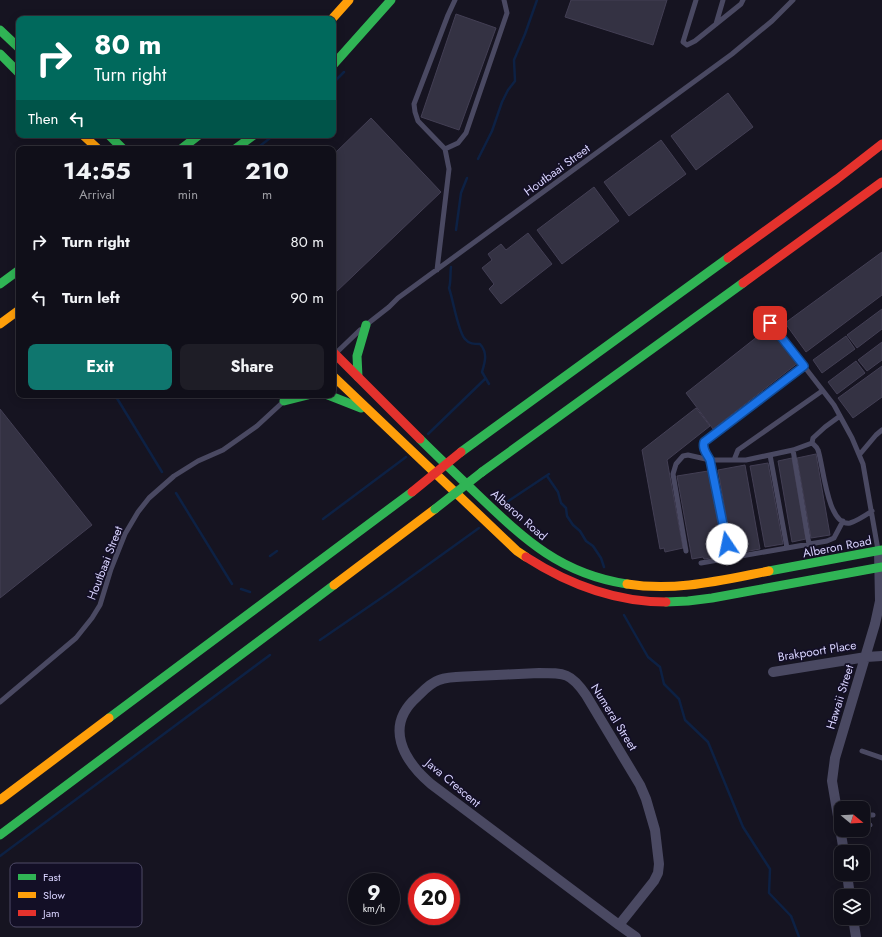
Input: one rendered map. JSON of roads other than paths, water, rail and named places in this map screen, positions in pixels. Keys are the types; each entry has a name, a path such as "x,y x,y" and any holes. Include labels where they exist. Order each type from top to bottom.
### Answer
{"main road":[{"path":"335,16 349,0"},
{"path":"336,62 391,0"},
{"path":"0,30 16,45"},
{"path":"0,54 16,70"},
{"path":"86,138 95,146"},
{"path":"112,138 120,146"},
{"path":"185,146 195,138"},
{"path":"239,146 250,138"},
{"path":"0,800 412,492 461,452 837,179 882,144"},
{"path":"0,837 482,472 882,182"},
{"path":"863,196 882,187"},
{"path":"0,284 16,272"},
{"path":"0,324 16,312"},
{"path":"358,377 356,358 366,325"},
{"name":"Alberon Road","path":"336,356 457,475 525,539 551,557 600,579 636,587 672,588 691,586 880,550"},
{"path":"336,379 517,551 536,564 558,576 595,591 632,600 677,602 715,597 880,567"},
{"path":"335,398 372,413"}],"street":[{"name":"Hawaii Street","path":"836,801 832,781 833,770 866,657 880,601 880,550"},
{"path":"866,657 882,656"},
{"name":"Brakpoort Place","path":"773,672 866,657"},
{"name":"Numeral Street","path":"510,675 557,673 568,676 577,683 586,695 640,784 655,830 660,864 654,881 619,925"},
{"name":"Java Crescent","path":"510,675 439,680 411,702 404,710 401,717 399,731 402,747 419,774 431,784 636,937"},
{"path":"854,925 856,937"}],"lane":[{"path":"437,270 448,169 445,149 418,121 414,104 448,14 455,0"},
{"path":"445,149 458,143 466,133 507,13 504,0"},
{"path":"696,0 683,42 687,45 741,4 743,0"},
{"path":"716,24 723,0"},
{"name":"Houtbaai Street","path":"336,352 366,325 390,307 398,298 732,54 793,0"},
{"path":"762,312 804,366 840,416 860,454 880,550"},
{"path":"730,558 710,460 704,449 704,442 804,366"},
{"path":"734,460 738,450 822,391"},
{"name":"Houtbaai Street","path":"0,702 76,638 92,618 100,604 111,569 125,534 138,512 149,498 174,476 198,461 223,450 257,426 287,398"},
{"path":"686,551 673,474 676,464 683,456 688,455 710,460 746,460 793,450 812,442 816,434 840,416"},
{"path":"860,454 876,434 882,430"},
{"path":"812,442 818,448 825,488 834,512 843,521 848,523 872,511"},
{"path":"793,450 810,544"},
{"path":"770,455 787,548"},
{"path":"701,563 827,541 834,538 843,521"},
{"path":"862,751 882,758"}],"waterway":[{"path":"478,159 492,131 502,102 508,90 515,81 514,60 537,0"},
{"path":"336,80 344,72"},
{"path":"260,146 270,138"},
{"path":"456,230 461,193 467,178"},
{"path":"451,267 449,288 460,330 468,342 480,344 483,347 485,358 482,372 489,384"},
{"path":"428,434 485,379"},
{"path":"117,398 162,472"},
{"path":"323,519 406,457"},
{"path":"504,504 549,474"},
{"path":"547,476 558,492 561,503 566,508 567,516 573,525 580,531 586,541 593,546 601,558 604,567"},
{"path":"176,493 232,584"},
{"path":"320,640 479,528"},
{"path":"270,556 277,551"},
{"path":"241,589 250,592"},
{"path":"624,615 648,657 660,667 664,684 679,699 685,720 708,742 743,827 770,869 769,893 791,916 799,937"},
{"path":"0,856 270,655"}]}
